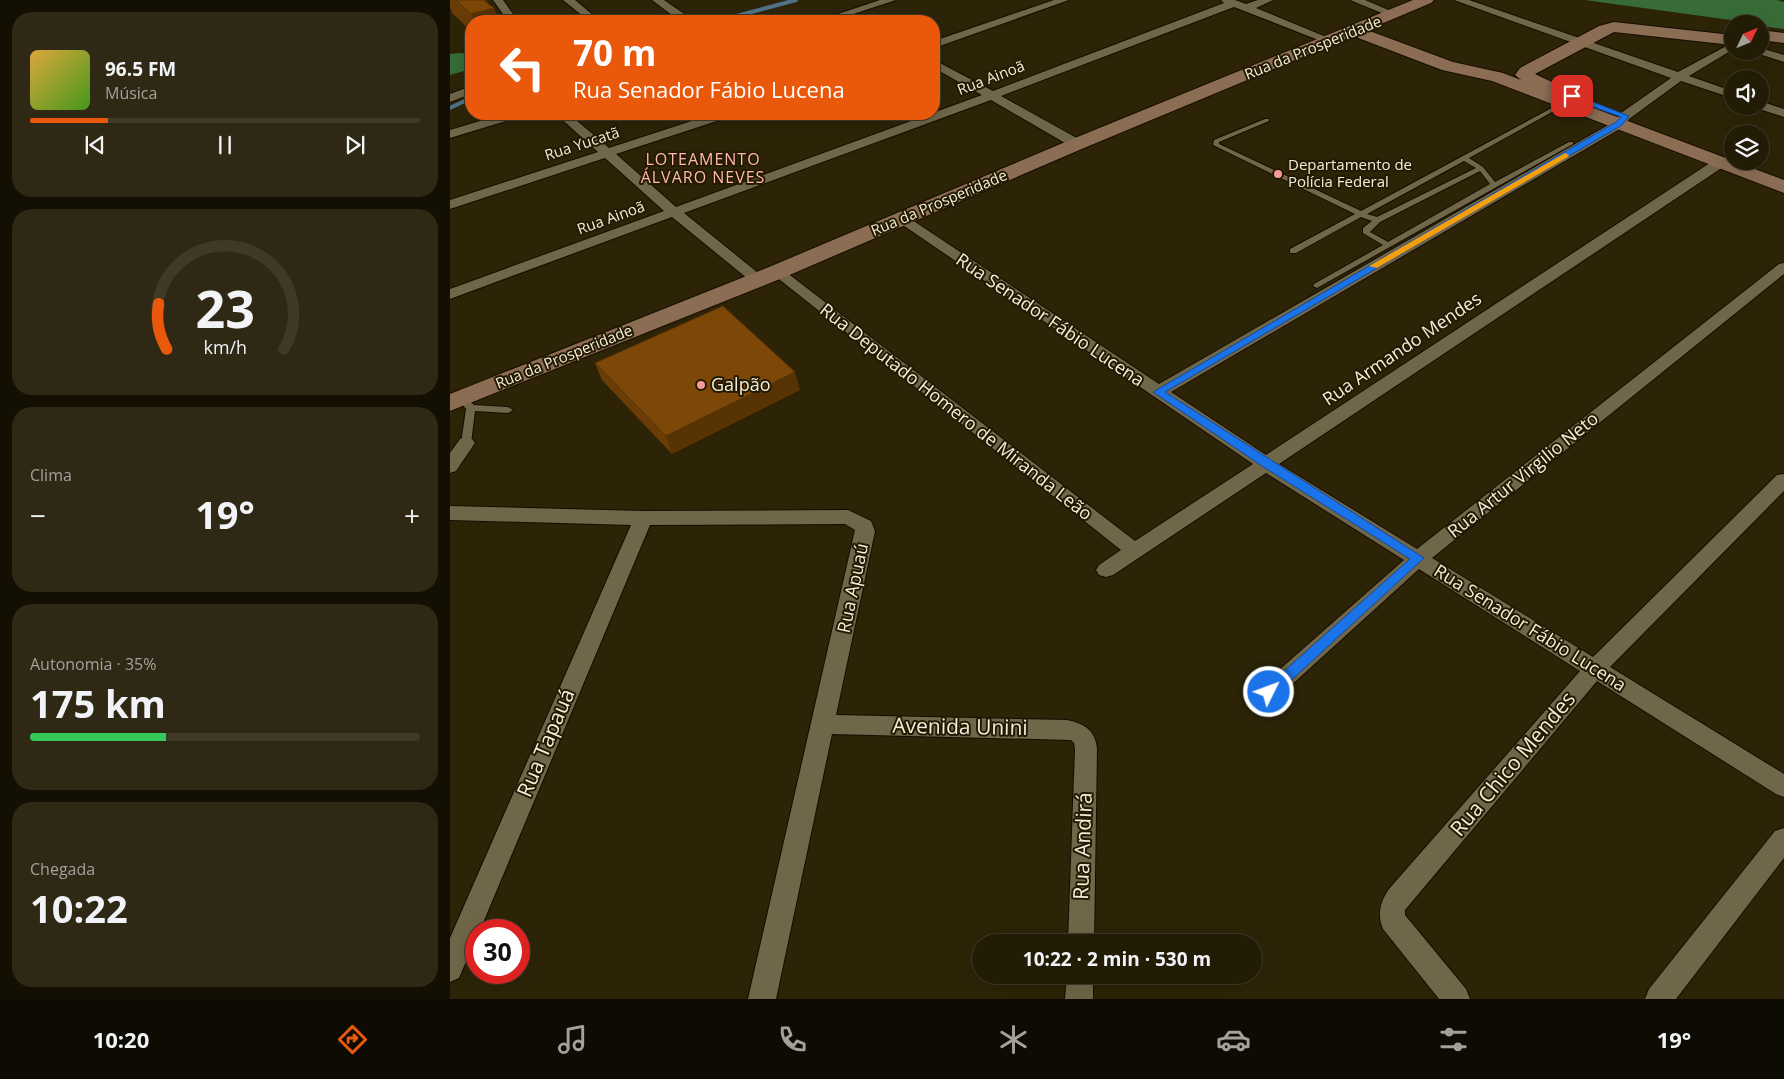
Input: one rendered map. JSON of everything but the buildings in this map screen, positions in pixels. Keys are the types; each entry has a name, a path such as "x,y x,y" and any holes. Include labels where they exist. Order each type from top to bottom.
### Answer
{"street":[{"path":"498,0 509,15"},
{"path":"568,0 587,15"},
{"path":"657,0 676,15"},
{"path":"843,15 891,0"},
{"path":"940,43 1064,0"},
{"name":"Rua Ainoã","path":"940,115 1235,4 1268,0"},
{"path":"1355,0 1393,14"},
{"name":"Rua da Prosperidade","path":"461,403 758,280 1077,144 1355,31 1426,0"},
{"path":"1459,0 1724,92"},
{"path":"1235,4 1330,41"},
{"path":"1497,77 1563,36 1594,22 1612,19 1724,31"},
{"path":"1724,39 1624,27 1606,29 1526,72 1524,76 1571,100 1724,158"},
{"path":"1355,31 1448,66 1497,77 1571,100"},
{"path":"1158,392 1622,120 1678,76 1724,50"},
{"path":"940,66 1077,144"},
{"path":"450,98 465,92"},
{"path":"1769,107 1784,113"},
{"path":"450,134 496,120"},
{"path":"569,120 674,212 758,280"},
{"name":"Rua Yucatã","path":"450,205 707,120"},
{"name":"Rua Ainoã","path":"450,294 925,120"},
{"name":"Rua Armando Mendes","path":"1106,570 1724,161"},
{"path":"1769,169 1784,175"},
{"path":"1750,170 1784,186"},
{"name":"Rua Senador Fábio Lucena","path":"901,219 1266,464 1784,787"},
{"name":"Rua Artur Virgilio Neto","path":"1269,692 1418,558 1784,267"},
{"name":"Rua Deputado Homero de Miranda Leão","path":"777,272 1135,551"},
{"path":"450,467 466,443"},
{"name":"Rua Chico Mendes","path":"1456,999 1392,920 1391,909 1395,900 1409,887 1594,668 1784,480"},
{"name":"Rua Apuaú","path":"450,513 642,518 848,517 864,526 865,531 762,999"},
{"name":"Rua Tapauá","path":"450,969 642,518"},
{"name":"Avenida Unini","path":"822,724 1067,730 1077,732 1085,739 1086,749"},
{"name":"Rua Andirá","path":"1080,934 1086,749"},
{"path":"1659,999 1784,839"},
{"path":"1079,999 1080,984"}],"lane":[{"path":"1293,251 1571,100"},
{"path":"1267,120 1216,142 1216,145 1361,214 1378,220"},
{"path":"1317,286 1571,143"},
{"path":"1465,159 1481,168 1494,185"},
{"path":"1388,245 1367,233 1369,227 1378,220 1481,168"},
{"path":"466,443 461,403 508,410"}],"green space":[{"path":"1585,0 1777,0 1784,2 1784,29 1769,27 1769,15 1724,15 1724,19"},
{"path":"450,54 465,54 465,71 450,75"}],"waterway":[{"path":"740,15 796,0"},
{"path":"450,108 465,101"}],"slow traffic":[{"path":"1374,266 1565,155"}],"place":[{"name":"Departamento de Polícia Federal","path":"1278,174"},
{"name":"Galpão","path":"701,385"}],"district":[{"name":"LOTEAMENTO ÁLVARO NEVES","path":"703,168"}],"route":[{"path":"1269,692 1418,558 1266,464 1158,392 1619,124 1625,116 1572,96"}]}
